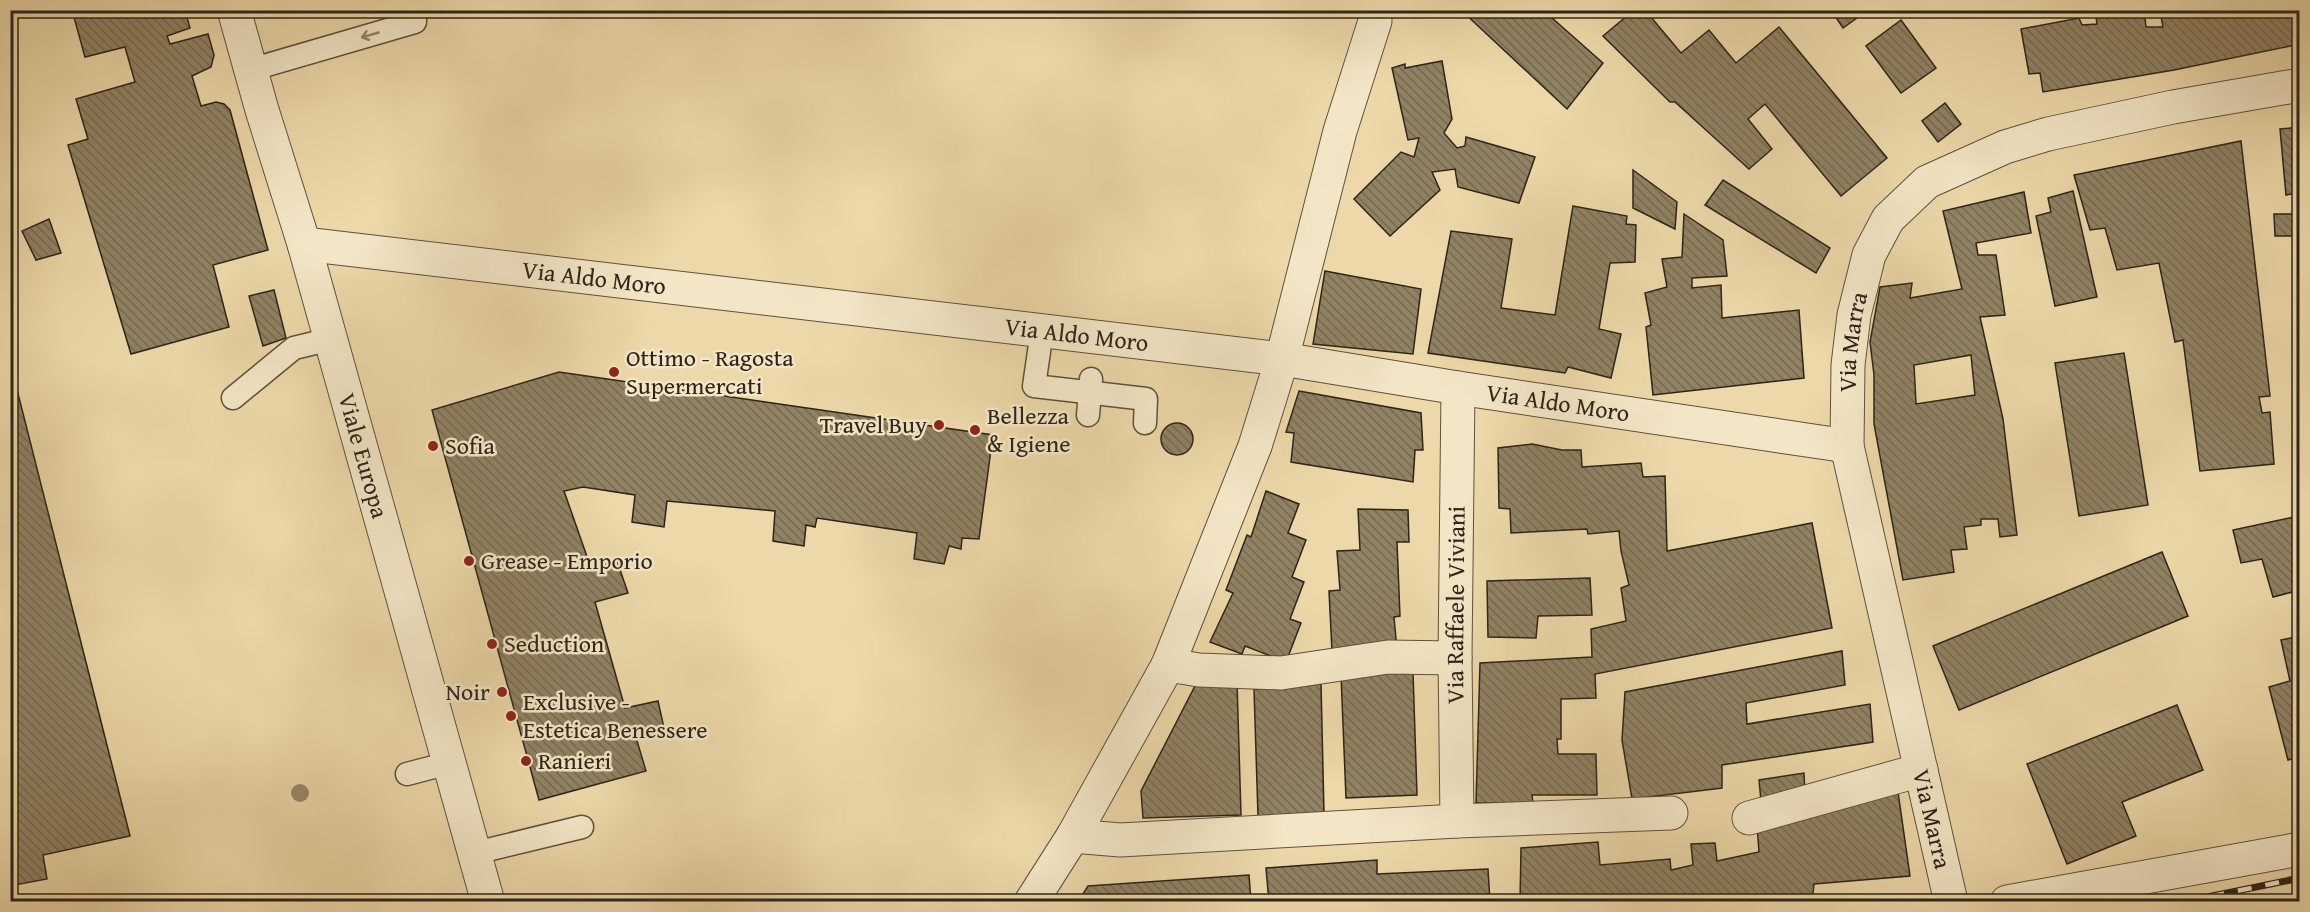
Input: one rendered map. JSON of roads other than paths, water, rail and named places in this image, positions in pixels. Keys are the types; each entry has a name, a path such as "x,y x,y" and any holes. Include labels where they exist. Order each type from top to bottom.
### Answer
{"street":[{"name":"Viale Europa","path":"234,10 250,70 304,244 488,902"},
{"path":"1031,902 1073,836 1168,664 1255,446 1282,359 1340,131 1375,21"},
{"name":"Via Marra","path":"1951,902 1847,446 1848,365 1854,315 1869,255 1888,219 1927,182 2005,147 2048,134 2173,107 2300,85"},
{"name":"Via Aldo Moro","path":"304,244 1282,359 1458,388 1847,446"},
{"name":"Via Raffaele Viviani","path":"1457,821 1455,658 1458,388"},
{"path":"1168,664 1199,670 1281,673 1388,657 1455,658"},
{"path":"1749,818 1921,770"},
{"path":"1073,836 1120,840 1457,821 1671,813"},
{"path":"2007,902 2300,849"}],"lane":[{"path":"250,70 415,22 415,10"},
{"path":"1042,331 1034,386 1090,396 1146,399 1145,423"},
{"path":"232,398 294,348 331,339"},
{"path":"407,774 449,763"},
{"path":"475,853 582,827"}],"railway":[{"path":"2183,902 2300,878"}],"place":[{"name":"Ottimo - Ragosta Supermercati","path":"614,372"},
{"name":"Travel Buy","path":"939,425"},
{"name":"Bellezza & Igiene","path":"975,430"},
{"name":"Sofia","path":"433,446"},
{"name":"Grease - Emporio","path":"469,561"},
{"name":"Seduction","path":"492,644"},
{"name":"Noir","path":"502,692"},
{"name":"Exclusive - Estetica Benessere","path":"511,716"},
{"name":"Ranieri","path":"526,761"}]}
